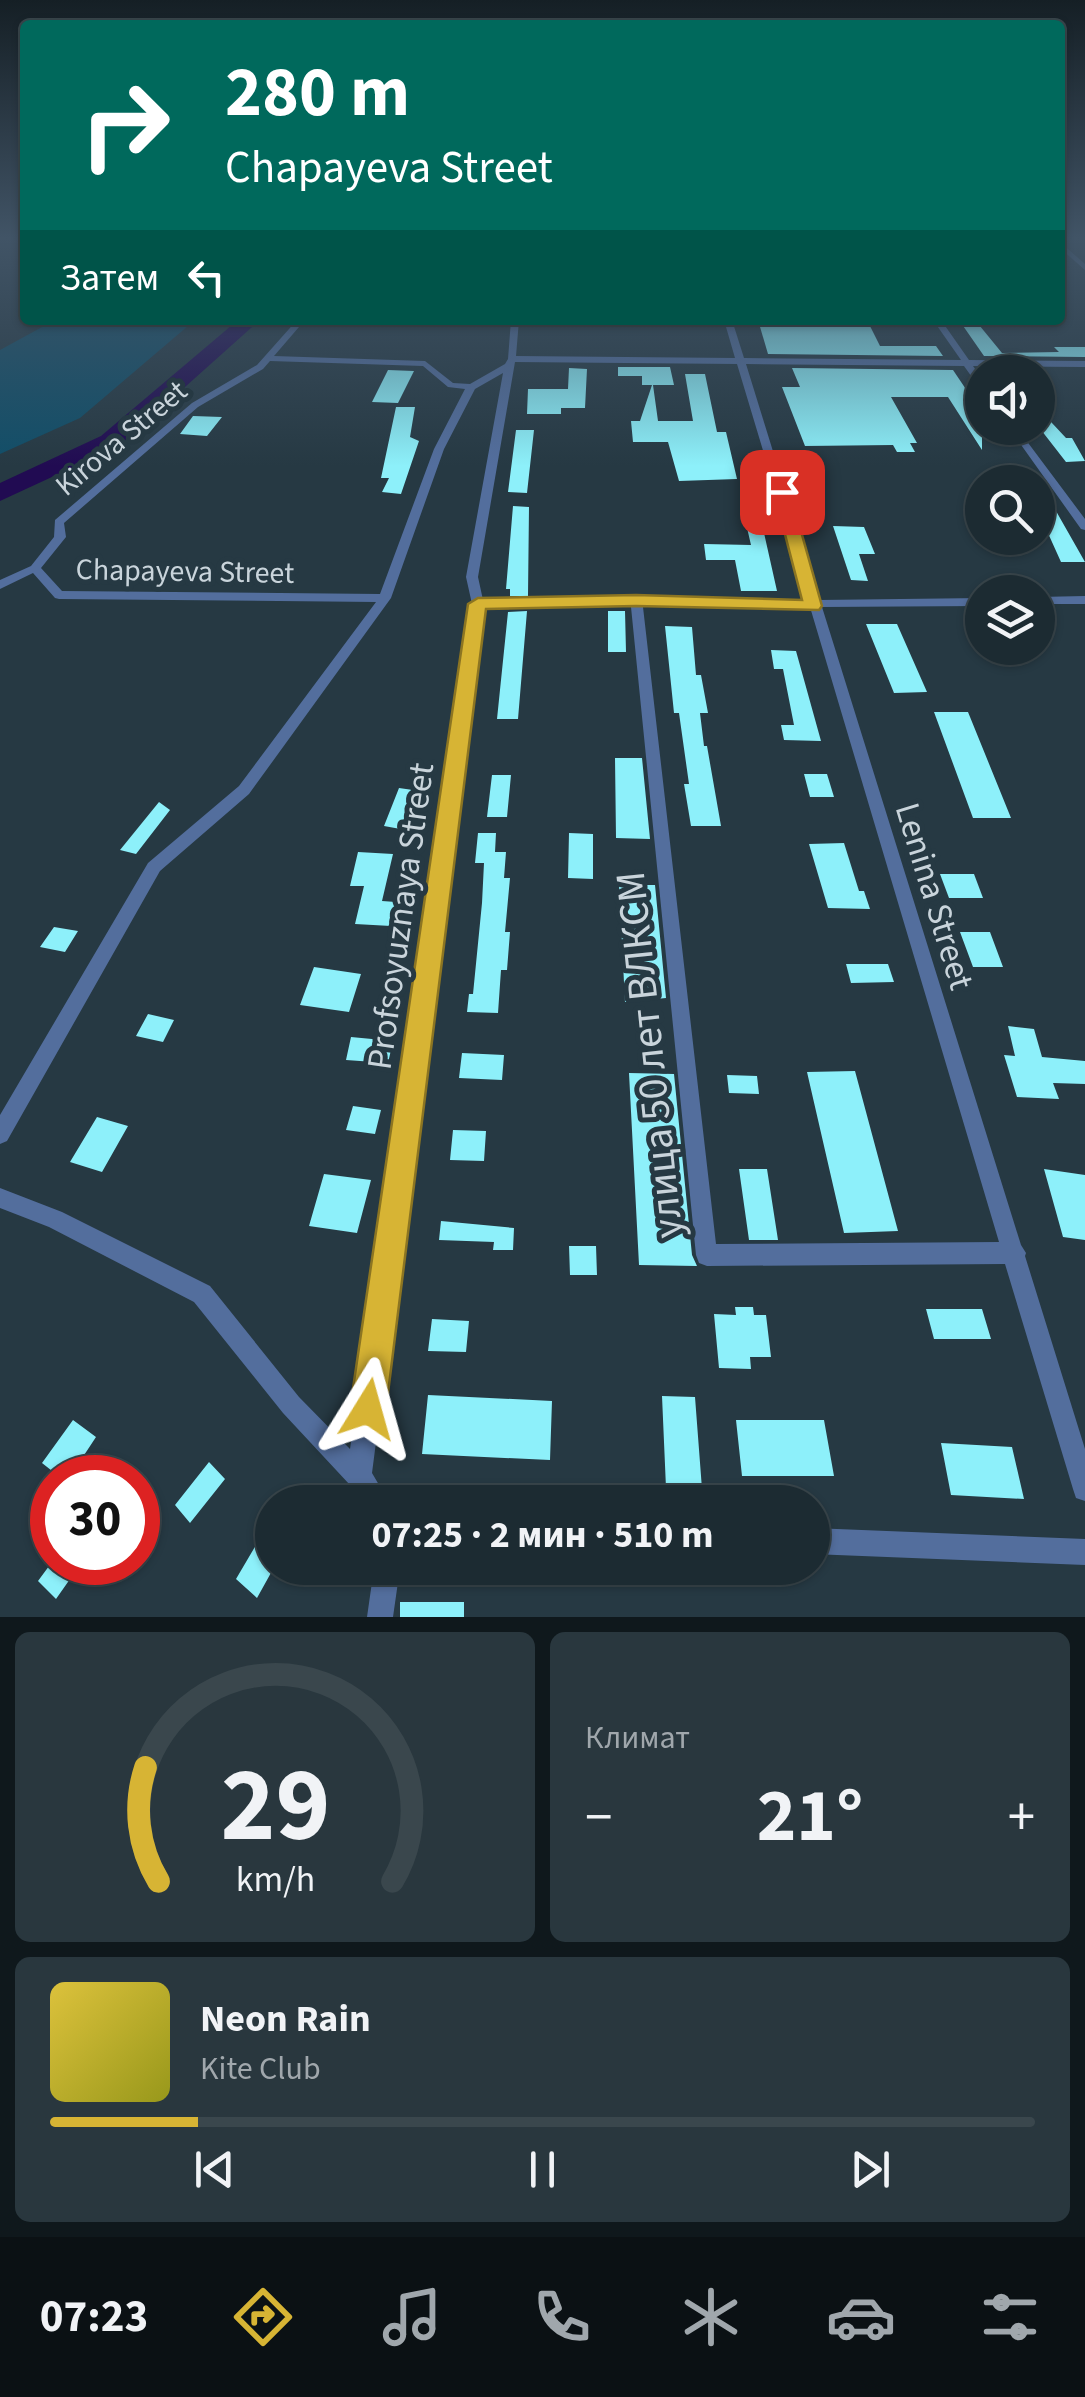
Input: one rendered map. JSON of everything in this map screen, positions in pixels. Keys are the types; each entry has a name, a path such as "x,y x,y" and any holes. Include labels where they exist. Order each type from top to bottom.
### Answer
{"street":[{"name":"Kirova Street","path":"35,568 60,537 60,522 195,405 260,367 297,325"},
{"name":"Profsoyuznaya Street","path":"359,1476 478,604 472,578 514,325"},
{"name":"Lenina Street","path":"730,325 1085,1489"},
{"path":"941,325 965,360"},
{"path":"268,358 425,364 450,385 472,387"},
{"path":"0,1134 154,867 244,790 385,598 439,449 472,387 510,362 965,364"},
{"path":"1055,364 1085,364"},
{"path":"1025,445 1085,526"},
{"name":"Chapayeva Street","path":"0,585 35,568 59,595 385,598"},
{"path":"1055,601 1085,600"},
{"path":"478,604 636,601 813,606 965,602"},
{"name":"улица 50 лет ВЛКСМ","path":"636,601 707,1255 1015,1253"},
{"path":"0,1198 55,1219 202,1294 291,1406 365,1485"},
{"path":"830,1542 1085,1552"},
{"path":"380,1617 384,1585"}],"shaded area":[{"path":"46,325 189,325 80,418 0,454 0,350"}],"building":[{"path":"759,325 870,325 880,346 936,346 943,356 768,354"},
{"path":"962,325 979,325 1002,353 1059,352 1054,347 1085,347 1085,357 983,355"},
{"path":"618,367 670,367 674,385 653,385 658,421 693,421 685,374 705,374 717,432 726,432 737,479 679,481 668,442 633,442 631,421 640,421 652,385 642,385 642,376 618,376"},
{"path":"569,368 587,369 585,408 561,408 561,414 527,414 528,389 568,389"},
{"path":"792,368 953,370 965,388 965,424 948,397 891,397 917,443 910,443 915,452 897,452 893,445 805,446 782,387 800,387"},
{"path":"388,370 414,371 398,403 372,402"},
{"path":"396,407 415,407 410,437 419,441 401,494 382,492 389,478 381,478"},
{"path":"193,416 222,417 207,436 180,434"},
{"path":"1055,426 1066,438 1072,438 1085,461 1066,462 1053,445"},
{"path":"516,430 534,430 527,493 508,492"},
{"path":"513,506 529,507 528,596 510,596 510,589 506,589"},
{"path":"742,506 758,506 777,591 741,591 735,560 706,560 704,544 751,545"},
{"path":"1055,510 1085,562 1061,562 1055,549"},
{"path":"833,526 864,527 875,554 859,554 868,581 851,580"},
{"path":"527,611 518,719 497,719 508,612"},
{"path":"608,611 625,611 626,652 608,652"},
{"path":"866,624 897,624 927,692 894,693"},
{"path":"665,626 692,627 696,675 701,675 708,713 700,713 704,746 721,826 691,826 684,784 689,784 679,713 674,713"},
{"path":"771,650 796,651 821,741 784,740 781,725 794,725 783,669 774,669"},
{"path":"934,712 968,712 1011,818 973,818"},
{"path":"615,758 642,758 650,839 616,838"},
{"path":"804,774 827,774 834,797 810,797"},
{"path":"492,775 511,775 507,817 487,817"},
{"path":"399,788 420,791 406,830 384,826"},
{"path":"159,802 170,810 136,854 120,850"},
{"path":"478,833 496,833 495,852 506,852 504,878 510,878 505,932 510,932 507,970 501,970 498,1013 467,1012 469,994 473,994 482,903 484,863 475,863"},
{"path":"569,833 593,834 593,879 568,878"},
{"path":"844,843 859,891 864,891 870,909 828,908 809,844"},
{"path":"358,852 393,854 382,901 396,902 391,926 355,924 364,886 350,886"},
{"path":"940,874 974,874 983,898 949,898"},
{"path":"619,885 655,885 666,998 625,1002"},
{"path":"54,927 78,931 65,952 40,947"},
{"path":"960,932 990,932 1003,967 973,967"},
{"path":"846,964 888,964 894,982 851,983"},
{"path":"314,967 361,974 349,1012 300,1005"},
{"path":"148,1014 174,1020 163,1042 136,1036"},
{"path":"1008,1026 1034,1029 1042,1057 1085,1061 1085,1084 1053,1083 1059,1099 1017,1097 1004,1055 1015,1056"},
{"path":"351,1037 393,1041 388,1063 346,1060"},
{"path":"462,1053 504,1055 502,1080 459,1078"},
{"path":"855,1071 898,1231 844,1233 807,1072"},
{"path":"629,1073 674,1074 692,1255 697,1266 639,1265"},
{"path":"727,1075 757,1076 759,1094 729,1093"},
{"path":"353,1106 381,1110 375,1134 346,1130"},
{"path":"97,1117 128,1126 102,1172 70,1162"},
{"path":"453,1130 486,1131 484,1161 450,1160"},
{"path":"739,1169 767,1169 778,1240 749,1240"},
{"path":"1044,1169 1085,1175 1085,1240 1063,1237"},
{"path":"324,1174 371,1180 357,1233 309,1226"},
{"path":"441,1221 514,1228 513,1250 493,1250 494,1242 439,1240"},
{"path":"569,1246 596,1246 597,1275 570,1275"},
{"path":"735,1307 753,1307 754,1315 766,1315 771,1357 750,1357 751,1369 719,1368 714,1314 736,1315"},
{"path":"926,1309 982,1309 991,1339 934,1339"},
{"path":"432,1319 469,1321 466,1352 428,1351"},
{"path":"428,1395 552,1401 550,1460 422,1454"},
{"path":"662,1396 695,1397 702,1485 666,1485"},
{"path":"73,1420 96,1437 84,1455 48,1455"},
{"path":"736,1420 824,1420 834,1476 742,1476"},
{"path":"941,1443 1012,1447 1024,1499 951,1495"},
{"path":"209,1462 225,1479 190,1523 175,1505"},
{"path":"255,1547 255,1585 264,1585 257,1598 236,1579"},
{"path":"42,1585 66,1585 56,1599"},
{"path":"400,1602 464,1602 464,1617 400,1617"}],"waterway":[{"path":"0,493 110,441 244,325"}],"route":[{"path":"368,1409 478,604 636,601 813,606 782,492"}]}
